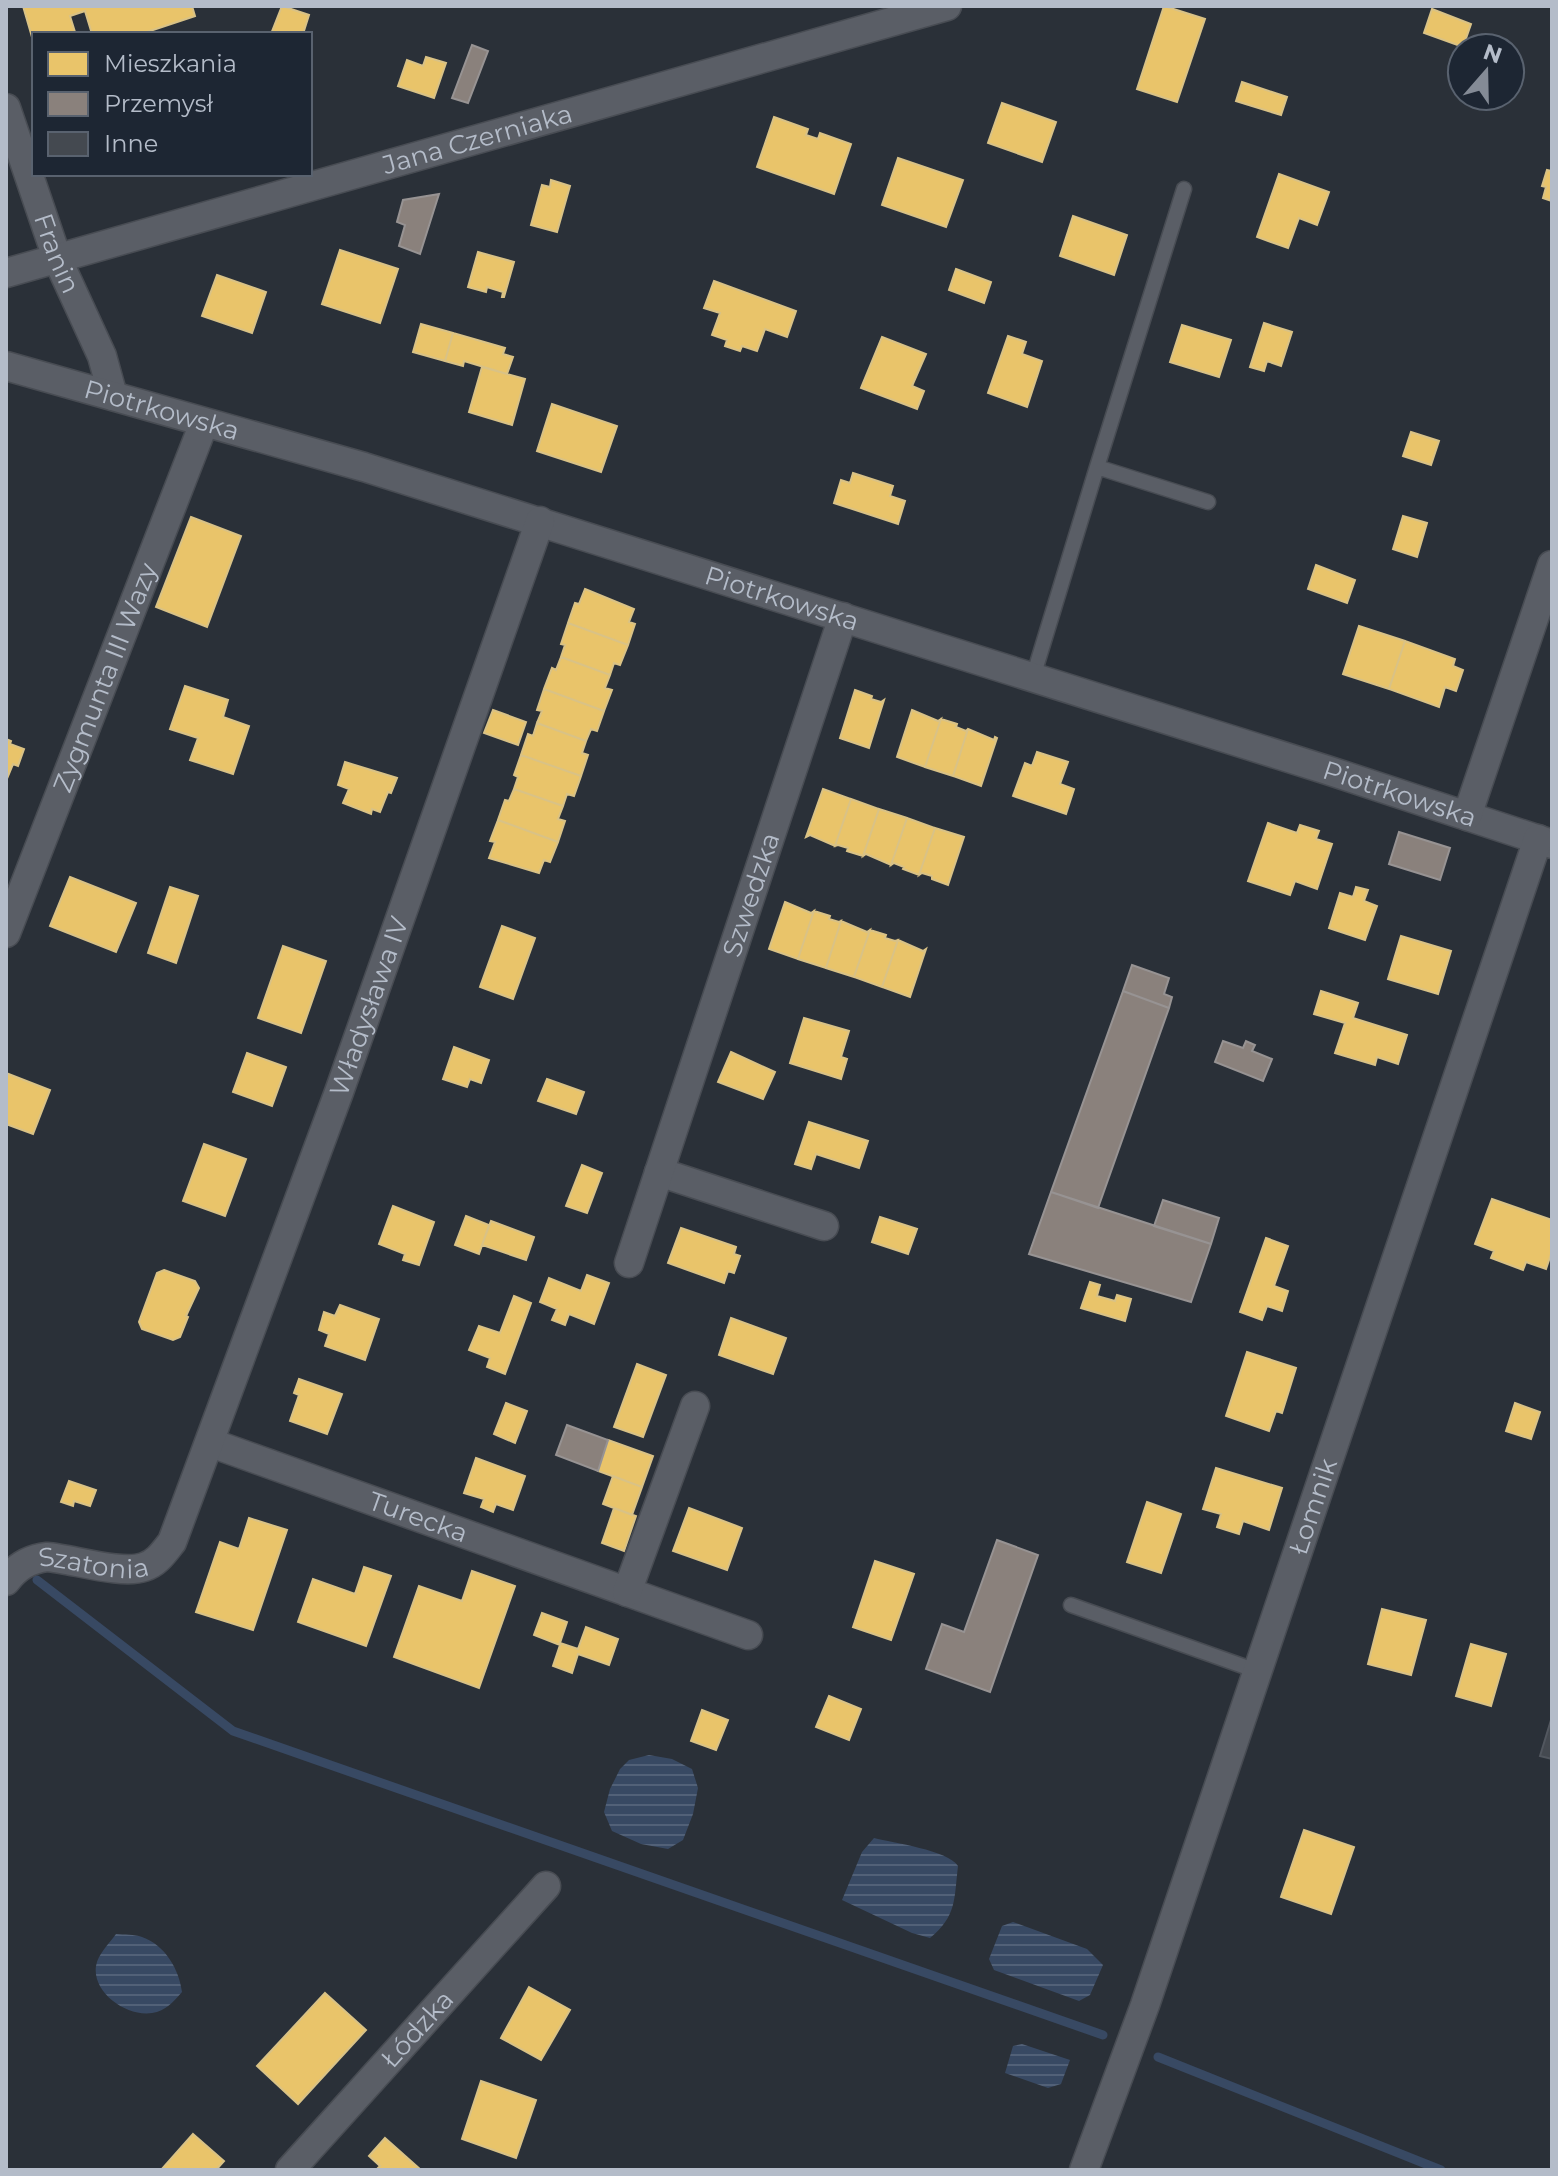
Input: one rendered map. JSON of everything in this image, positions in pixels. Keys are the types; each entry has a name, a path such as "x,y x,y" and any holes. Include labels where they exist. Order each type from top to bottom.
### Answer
{"street":[{"name":"Jana Czerniaka","path":"6,273 947,6"},
{"name":"Franin","path":"6,108 57,258 102,356 113,396"},
{"name":"Piotrkowska","path":"6,366 364,467 540,521 1545,842"},
{"name":"Zygmunta III Wazy","path":"6,933 204,423"},
{"name":"Władysława IV","path":"192,1490 345,1077 540,521"},
{"path":"1467,816 1552,565"},
{"name":"Szwedzka","path":"629,1263 843,617"},
{"name":"Łomnik","path":"1084,2170 1145,2005 1257,1671 1545,842"},
{"path":"659,1172 824,1226"},
{"path":"627,1592 695,1406"},
{"name":"Turecka","path":"211,1443 748,1635"},
{"name":"Szatonia","path":"6,1581 23,1564 35,1558 47,1557 125,1569 143,1568 159,1558 172,1542 192,1490"},
{"name":"Łódzka","path":"290,2170 546,1886"}],"lane":[{"path":"1033,677 1184,189"},
{"path":"1097,467 1208,502"},
{"path":"1071,1605 1257,1671"}],"water":[{"path":"649,1755 672,1759 692,1769 698,1788 693,1814 683,1840 668,1849 641,1844 612,1831 604,1812 620,1769 629,1760"},
{"path":"874,1838 932,1851 958,1866 950,1914 930,1938 912,1933 842,1900 862,1852"},
{"path":"1013,1922 1087,1949 1103,1965 1090,1995 1079,2001 994,1970 989,1959 1002,1926"},
{"path":"116,1934 142,1937 158,1946 170,1959 182,1992 172,2003 157,2012 142,2013 122,2007 105,1994 96,1976 96,1966 101,1953"},
{"path":"1022,2044 1070,2060 1061,2084 1048,2088 1005,2073 1013,2046"}],"building: Mieszkania":[{"path":"23,6 192,6 195,16 147,32 91,32 85,11 70,16 75,32 32,32 32,37"},
{"path":"282,6 309,15 304,32 272,32"},
{"path":"1164,6 1205,19 1177,102 1137,89"},
{"path":"1432,9 1471,24 1468,32 1446,32 1446,41 1424,33"},
{"path":"426,57 446,63 434,98 398,86 407,60 423,66"},
{"path":"1242,82 1287,97 1281,115 1236,101"},
{"path":"1002,103 1056,122 1042,162 988,143"},
{"path":"774,117 808,129 806,135 818,139 820,133 851,144 834,194 757,167"},
{"path":"898,158 963,180 946,227 882,205"},
{"path":"1547,170 1552,171 1552,201 1543,198 1546,187 1542,186"},
{"path":"1279,174 1329,192 1317,225 1299,218 1288,248 1257,237"},
{"path":"551,180 570,186 557,232 531,225 542,185 550,187"},
{"path":"1073,216 1127,235 1114,275 1060,256"},
{"path":"340,250 398,269 380,323 322,304"},
{"path":"478,252 514,262 504,297 503,292 487,287 486,292 468,287"},
{"path":"956,269 991,282 984,303 949,290"},
{"path":"217,275 266,292 252,333 202,316"},
{"path":"714,281 796,311 787,337 765,329 757,351 742,346 740,351 725,346 727,340 712,335 720,313 704,308"},
{"path":"1264,323 1292,332 1281,366 1267,361 1264,371 1250,367"},
{"path":"421,324 453,333 445,361 413,352"},
{"path":"1182,325 1231,340 1219,377 1170,362"},
{"path":"453,333 505,348 503,354 513,357 507,374 464,361 463,366 445,361"},
{"path":"1008,336 1026,342 1022,354 1042,361 1027,407 988,393"},
{"path":"882,337 926,354 912,386 924,391 917,409 861,388"},
{"path":"482,367 525,379 512,425 469,412"},
{"path":"552,404 617,426 601,472 537,451"},
{"path":"1411,432 1439,441 1431,465 1403,456"},
{"path":"853,473 893,486 890,496 905,501 898,524 834,503 841,480 850,483"},
{"path":"1403,516 1427,523 1417,557 1393,549"},
{"path":"191,517 241,536 207,627 156,607"},
{"path":"1316,565 1355,580 1347,603 1308,589"},
{"path":"585,589 634,609 629,622 635,624 628,645 568,623 575,603 579,604"},
{"path":"568,623 628,645 620,665 614,663 610,675 561,657 565,645 561,644"},
{"path":"1359,626 1405,641 1389,689 1343,674"},
{"path":"1405,641 1455,659 1453,666 1463,670 1456,691 1445,687 1439,707 1389,689"},
{"path":"561,657 610,675 605,688 612,690 604,711 544,689 552,668 556,670"},
{"path":"185,686 228,700 223,717 249,726 233,774 190,760 198,738 170,729"},
{"path":"544,689 604,711 597,731 591,729 586,741 537,723 542,711 537,710"},
{"path":"855,690 872,696 871,699 884,700 869,748 840,738"},
{"path":"493,710 526,722 518,745 484,733"},
{"path":"912,710 938,721 941,719 925,767 897,757"},
{"path":"941,719 957,724 956,727 966,731 968,729 953,776 925,767"},
{"path":"537,723 586,741 582,753 588,755 581,776 521,755 528,734 533,736"},
{"path":"968,729 994,740 997,738 981,786 953,776"},
{"path":"6,739 11,741 10,744 24,749 18,766 13,764 6,781"},
{"path":"1037,752 1068,762 1060,784 1074,789 1066,814 1013,796 1025,763 1032,766"},
{"path":"521,755 581,776 574,796 567,794 563,806 514,789 518,777 514,775"},
{"path":"345,762 397,778 380,812 372,809 371,814 343,803 349,789 338,785"},
{"path":"514,789 563,806 558,819 565,821 558,842 498,820 505,800 509,801"},
{"path":"823,789 851,799 835,846 810,835 806,837"},
{"path":"851,799 879,809 863,856 847,851 848,848 835,846"},
{"path":"879,809 907,818 891,865 866,854 863,856"},
{"path":"907,818 935,828 919,875 894,863 891,865"},
{"path":"498,820 558,842 550,862 544,860 539,873 489,858 495,842 490,841"},
{"path":"1268,823 1297,833 1300,825 1319,831 1316,839 1332,844 1317,889 1295,881 1290,895 1248,881"},
{"path":"935,828 964,837 948,885 932,879 932,876 919,875"},
{"path":"70,877 136,903 116,952 50,926"},
{"path":"170,887 198,896 176,963 148,953"},
{"path":"1356,887 1368,890 1364,901 1377,906 1365,940 1329,928 1340,893 1353,897"},
{"path":"785,902 811,913 814,911 798,959 769,949"},
{"path":"814,911 841,921 826,968 798,959"},
{"path":"841,921 867,932 870,930 854,977 826,968"},
{"path":"502,926 535,938 513,999 480,987"},
{"path":"870,930 886,935 885,938 898,940 882,987 854,977"},
{"path":"1401,936 1451,951 1438,994 1388,979"},
{"path":"898,940 923,951 926,949 910,997 882,987"},
{"path":"283,946 326,961 301,1033 258,1018"},
{"path":"1321,991 1358,1003 1353,1018 1407,1035 1398,1064 1377,1057 1375,1065 1335,1053 1345,1023 1314,1014"},
{"path":"804,1018 849,1031 841,1057 847,1059 841,1079 790,1063"},
{"path":"454,1047 489,1060 481,1083 470,1079 467,1087 443,1079"},
{"path":"731,1052 775,1072 763,1099 718,1082"},
{"path":"247,1053 286,1067 272,1106 233,1092"},
{"path":"6,1073 50,1090 33,1134 6,1124"},
{"path":"547,1079 584,1092 576,1114 538,1101"},
{"path":"809,1122 868,1141 859,1168 816,1154 811,1169 795,1164"},
{"path":"204,1144 246,1159 225,1216 183,1201"},
{"path":"582,1165 602,1173 587,1213 566,1206"},
{"path":"1492,1199 1552,1220 1552,1251 1546,1269 1526,1262 1523,1270 1491,1258 1494,1251 1475,1244"},
{"path":"393,1206 434,1222 419,1265 403,1260 405,1254 379,1244"},
{"path":"466,1216 489,1225 479,1254 455,1245"},
{"path":"880,1217 917,1229 908,1254 872,1242"},
{"path":"491,1221 534,1237 526,1260 482,1245"},
{"path":"681,1228 736,1247 734,1254 740,1256 734,1273 728,1271 724,1283 668,1263"},
{"path":"1266,1238 1288,1246 1274,1286 1288,1291 1282,1311 1267,1306 1262,1320 1240,1312"},
{"path":"164,1270 195,1281 199,1288 180,1337 173,1340 142,1329 139,1322 157,1273"},
{"path":"587,1275 609,1283 594,1324 569,1314 565,1325 552,1320 557,1309 540,1302 549,1278 581,1291"},
{"path":"1090,1282 1100,1285 1097,1296 1115,1301 1117,1295 1131,1299 1125,1321 1081,1308"},
{"path":"514,1296 531,1303 505,1374 487,1367 490,1358 469,1350 479,1326 500,1333"},
{"path":"340,1305 379,1319 365,1360 325,1346 329,1334 319,1330 324,1312 335,1316"},
{"path":"731,1318 786,1338 773,1374 719,1355"},
{"path":"1247,1352 1296,1368 1282,1413 1276,1411 1269,1431 1226,1416"},
{"path":"637,1364 666,1375 643,1437 614,1427"},
{"path":"299,1379 342,1394 327,1434 290,1421 299,1395 294,1393"},
{"path":"506,1403 527,1411 515,1443 494,1434"},
{"path":"1515,1403 1540,1412 1531,1439 1506,1431"},
{"path":"608,1440 653,1456 642,1487 598,1471"},
{"path":"476,1458 525,1476 513,1510 496,1504 493,1512 481,1507 484,1499 464,1493"},
{"path":"1216,1468 1282,1488 1269,1530 1243,1521 1239,1534 1217,1527 1221,1514 1203,1509"},
{"path":"613,1476 642,1487 632,1515 603,1504"},
{"path":"69,1481 96,1490 90,1506 74,1501 73,1506 61,1502"},
{"path":"1147,1502 1181,1514 1161,1573 1127,1562"},
{"path":"614,1508 636,1516 624,1551 602,1543"},
{"path":"689,1508 742,1528 727,1570 673,1551"},
{"path":"249,1518 287,1530 253,1630 196,1612 220,1542 239,1549"},
{"path":"875,1561 914,1574 891,1640 853,1627"},
{"path":"364,1567 391,1576 366,1646 298,1622 313,1579 355,1594"},
{"path":"472,1571 515,1586 479,1688 394,1657 419,1586 462,1601"},
{"path":"1382,1609 1426,1620 1411,1675 1368,1664"},
{"path":"542,1613 567,1622 560,1643 578,1649 586,1627 618,1639 609,1665 578,1654 572,1673 553,1666 560,1645 534,1635"},
{"path":"1471,1644 1506,1654 1491,1706 1456,1696"},
{"path":"829,1696 861,1709 849,1740 816,1727"},
{"path":"702,1710 728,1720 716,1750 691,1741"},
{"path":"1304,1830 1354,1847 1331,1914 1281,1897"},
{"path":"529,1987 570,2010 541,2060 501,2038"},
{"path":"325,1993 366,2030 298,2104 257,2066"},
{"path":"481,2081 536,2100 516,2158 462,2139"},
{"path":"193,2134 224,2161 216,2170 161,2170"},
{"path":"385,2138 421,2170 376,2170 380,2166 369,2156"}],"building: Przemysł":[{"path":"472,45 488,51 468,103 452,98"},
{"path":"439,194 420,254 399,246 405,225 397,222 403,200"},
{"path":"1399,832 1450,848 1440,880 1389,864"},
{"path":"1132,965 1169,978 1164,994 1172,997 1169,1008 1123,991"},
{"path":"1123,991 1169,1008 1098,1208 1051,1192"},
{"path":"1223,1041 1243,1048 1246,1041 1255,1045 1252,1051 1272,1059 1263,1081 1215,1062"},
{"path":"1051,1192 1211,1244 1191,1302 1029,1254"},
{"path":"1163,1200 1219,1218 1211,1244 1154,1226"},
{"path":"567,1425 608,1440 598,1471 556,1455"},
{"path":"997,1540 1038,1555 990,1692 926,1669 942,1624 964,1632"}],"building: Inne":[{"path":"1552,1720 1552,1759 1540,1756"}],"waterway":[{"path":"37,1580 233,1731 1103,2035"},
{"path":"1158,2057 1441,2170"}]}
